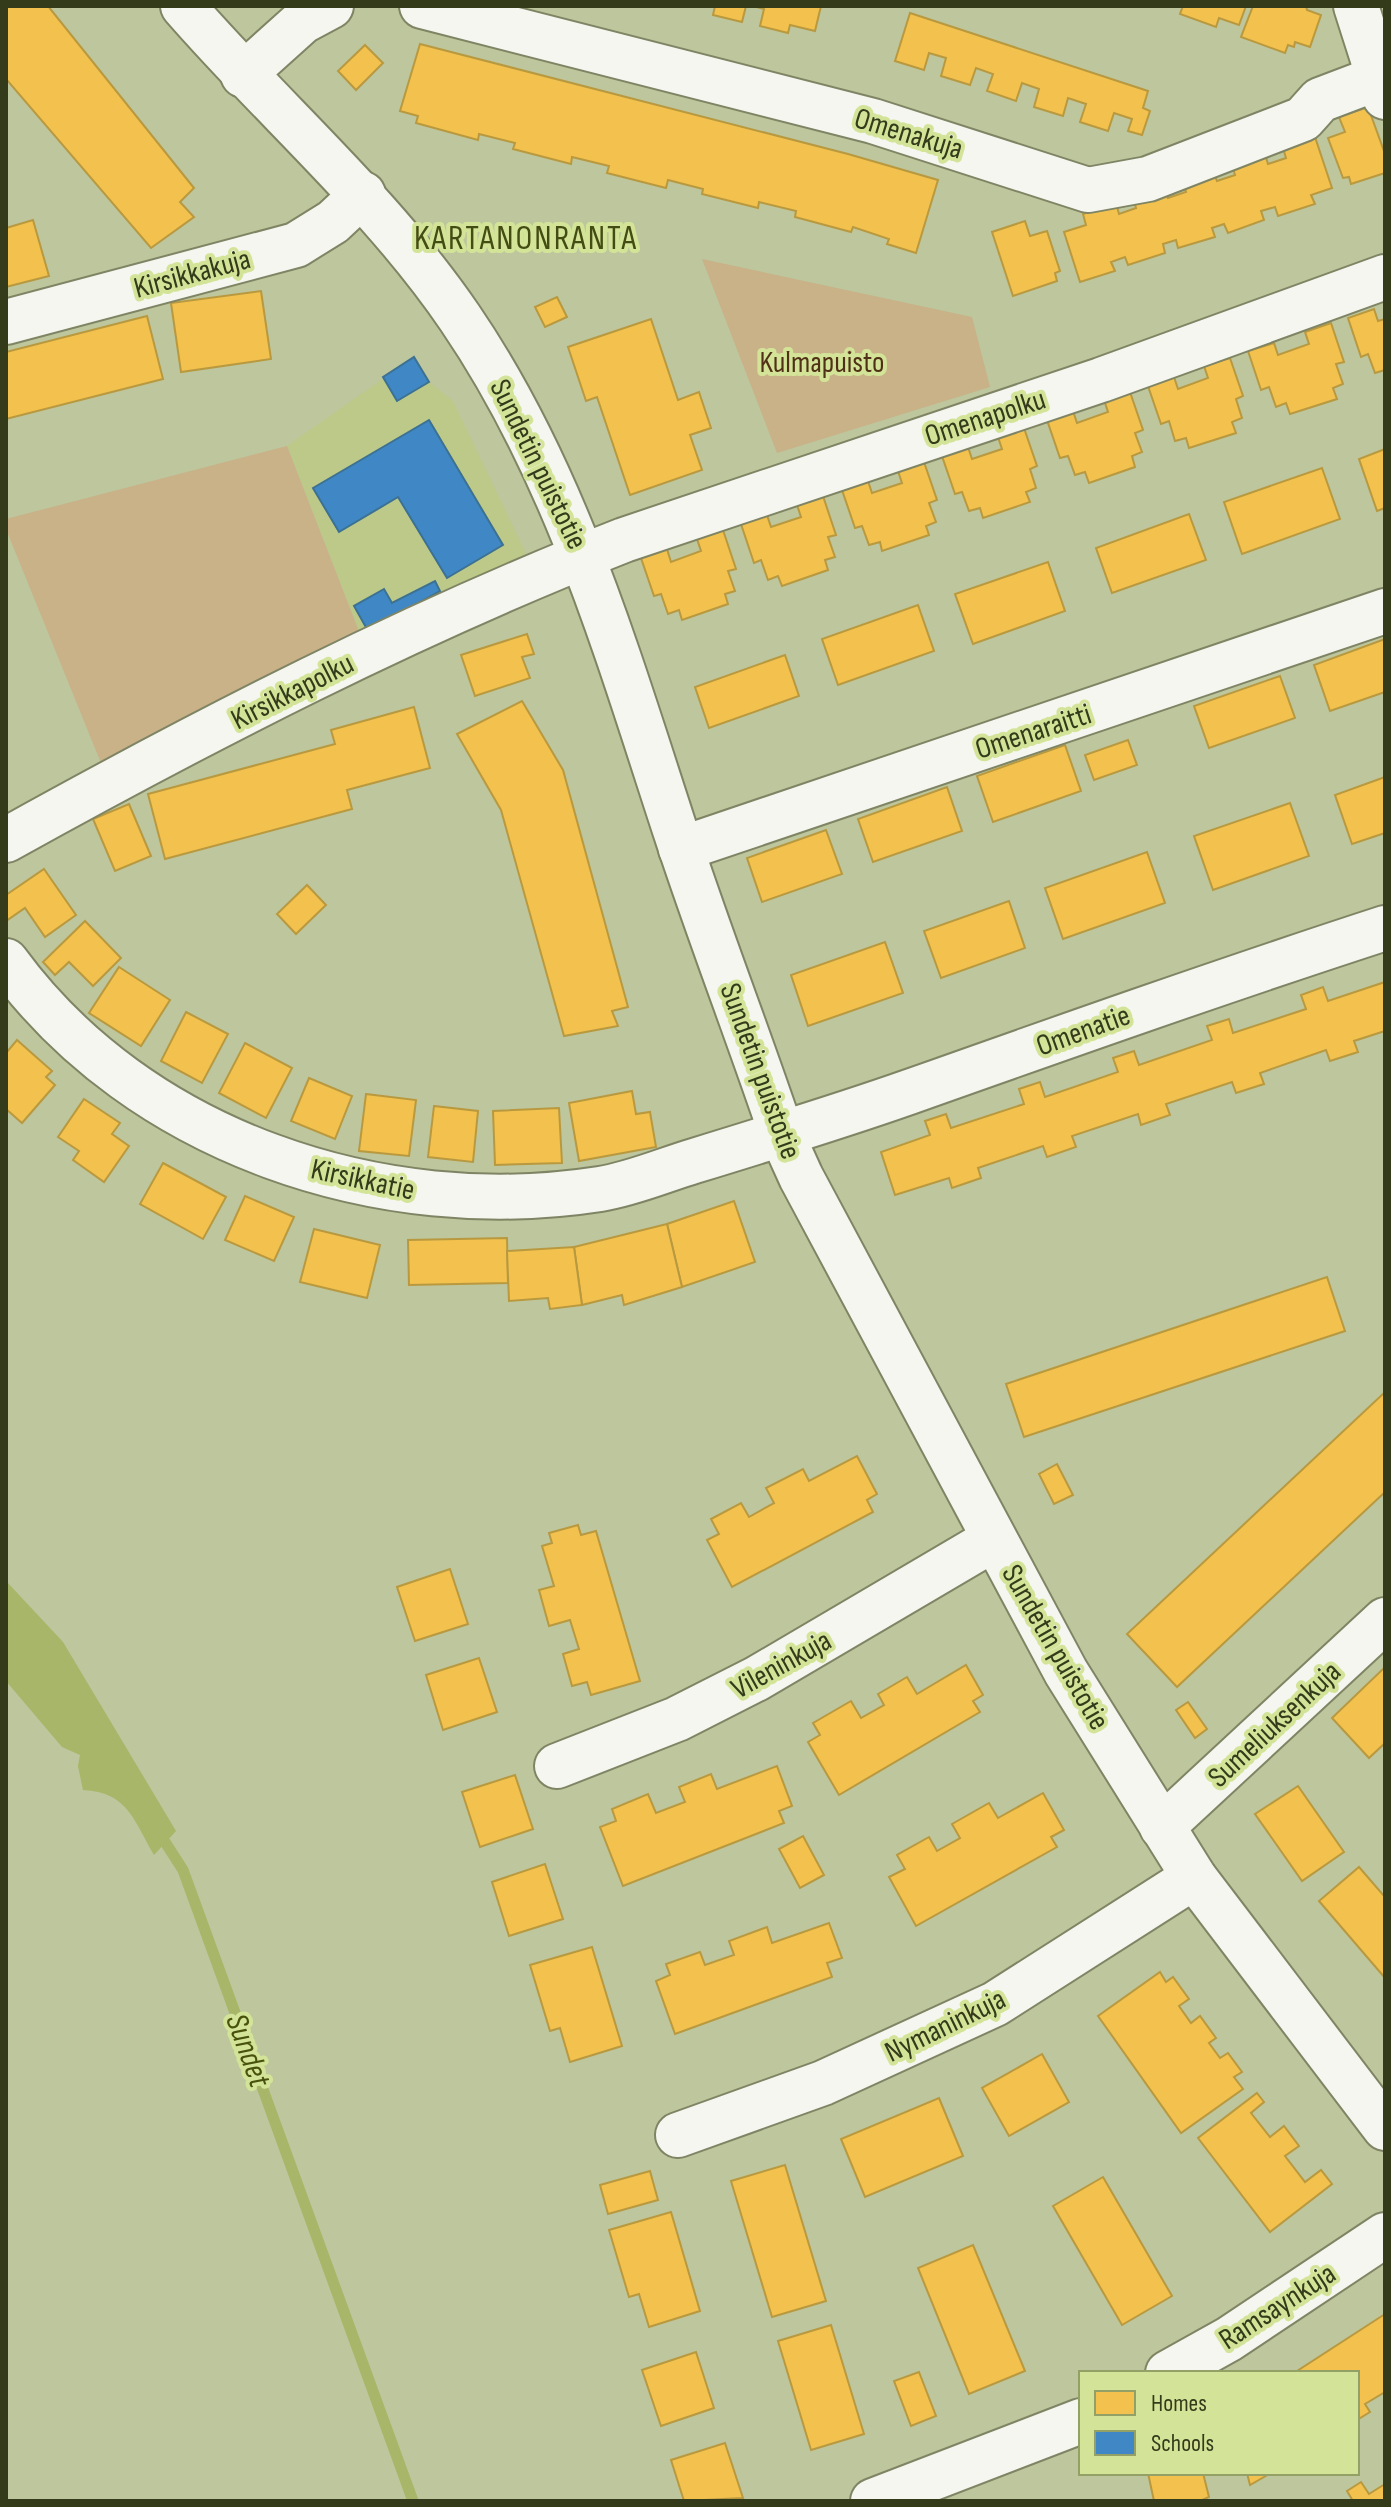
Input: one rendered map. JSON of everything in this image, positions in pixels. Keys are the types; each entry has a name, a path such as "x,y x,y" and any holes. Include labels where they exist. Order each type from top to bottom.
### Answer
{"street":[{"name":"Sundetin puistotie","path":"183,6 243,75 363,194 458,315 494,371 584,556 681,849 782,1135 878,1325 1066,1672 1162,1827 1194,1877 1384,2126"},
{"path":"243,75 303,21 331,6"},
{"name":"Omenakuja","path":"422,6 873,121 1088,190 1163,174 1303,119 1320,100 1382,88"},
{"path":"1356,6 1382,88"},
{"name":"Kirsikkakuja","path":"6,322 296,245 333,222 363,194"},
{"name":"Omenapolku","path":"584,556 996,413 1101,380 1385,277"},
{"name":"Kirsikkapolku","path":"6,840 372,650 584,556"},
{"name":"Omenaraitti","path":"681,849 1385,611"},
{"name":"Omenatie","path":"782,1135 1227,979 1385,928"},
{"name":"Kirsikkatie","path":"6,961 22,983 87,1050 176,1113 235,1141 320,1173 397,1190 479,1198 602,1188 782,1135"},
{"name":"Vileninkuja","path":"557,1766 677,1719 756,1679 994,1539"},
{"name":"Sumeliuksenkuja","path":"1162,1827 1385,1620"},
{"name":"Nymaninkuja","path":"678,2135 823,2083 995,2004 1194,1877"},
{"name":"Ramsaynkuja","path":"1172,2371 1229,2339 1385,2235"},
{"path":"873,2501 1079,2422"}],"shaded area":[{"path":"414,357 429,382 453,401 529,560 360,634 287,446"},
{"path":"6,1581 63,1642 176,1831 154,1855 135,1820 120,1802 98,1792 83,1790 78,1766 80,1755 62,1747 6,1681"}],"green space":[{"name":"Kulmapuisto","path":"702,259 972,317 990,387 777,453"},
{"path":"287,446 360,634 101,763 6,529 6,519"}],"building: Homes":[{"path":"6,6 48,6 194,188 180,202 194,217 151,248 6,79"},
{"path":"715,6 746,6 742,22 713,15"},
{"path":"753,6 821,6 815,31 790,25 788,33 760,26 764,9"},
{"path":"1183,6 1246,6 1239,25 1219,18 1216,27 1180,14"},
{"path":"1253,6 1306,6 1307,10 1321,15 1310,47 1295,42 1294,47 1288,45 1285,53 1241,37"},
{"path":"910,13 1148,91 1143,108 1150,111 1142,135 1128,131 1132,119 1114,113 1108,131 1080,122 1086,104 1068,98 1063,116 1034,107 1039,89 1022,83 1016,101 987,91 993,74 976,68 970,85 941,76 946,58 929,53 924,70 895,61"},
{"path":"420,44 938,180 916,253 887,244 889,239 853,227 851,232 795,217 796,211 759,202 758,208 702,194 703,189 668,180 666,188 607,173 609,166 572,157 571,164 513,149 515,143 479,134 478,140 416,123 418,116 400,111"},
{"path":"365,45 383,63 356,90 338,71"},
{"path":"1368,107 1385,154 1385,173 1351,184 1349,177 1343,178 1328,138 1345,132 1339,117"},
{"path":"1315,137 1332,188 1311,195 1315,204 1278,216 1275,207 1261,211 1264,220 1228,233 1224,224 1212,228 1215,237 1178,248 1176,240 1163,244 1165,253 1128,265 1125,257 1111,262 1115,271 1080,282 1064,232 1086,225 1083,214 1116,203 1119,214 1136,208 1133,197 1164,187 1168,198 1186,192 1182,181 1213,171 1217,181 1235,175 1232,165 1265,154 1268,164 1286,158 1283,148"},
{"path":"33,220 49,276 6,287 6,228"},
{"path":"1025,221 1030,236 1047,231 1060,271 1055,273 1057,281 1013,296 992,232"},
{"path":"261,291 271,359 181,372 171,303"},
{"path":"557,297 567,317 545,327 535,307"},
{"path":"1374,309 1378,321 1385,319 1385,370 1375,373 1368,354 1361,357 1348,318"},
{"path":"147,316 163,379 6,419 6,352"},
{"path":"651,319 678,400 699,392 711,428 690,435 702,470 630,495 597,397 586,401 568,347"},
{"path":"1331,323 1344,362 1336,364 1343,384 1333,388 1337,399 1290,414 1286,403 1276,407 1269,387 1261,390 1248,351 1274,343 1278,355 1309,344 1305,332"},
{"path":"1230,358 1243,396 1236,399 1242,418 1232,422 1236,433 1189,448 1186,438 1175,441 1169,421 1161,424 1148,386 1174,377 1178,389 1208,378 1204,366"},
{"path":"1130,392 1143,430 1135,433 1142,452 1132,456 1135,467 1089,483 1085,472 1075,475 1068,456 1060,458 1047,420 1073,411 1077,423 1108,412 1104,400"},
{"path":"1024,428 1037,466 1030,469 1036,488 1026,492 1030,502 983,518 980,508 969,511 962,492 955,494 942,456 968,447 972,459 1002,449 998,437"},
{"path":"1385,449 1385,508 1377,511 1359,459"},
{"path":"924,462 937,500 929,503 936,522 926,526 929,535 882,551 880,542 869,545 862,526 855,528 842,490 868,481 872,493 902,483 898,471"},
{"path":"1322,468 1340,519 1242,554 1224,502"},
{"path":"823,496 836,535 828,537 835,557 825,560 828,570 782,586 778,576 768,580 761,560 754,563 741,524 767,515 771,527 801,517 797,505"},
{"path":"1189,514 1206,560 1112,593 1096,548"},
{"path":"723,530 736,569 728,571 735,591 725,594 728,604 682,620 679,610 668,614 661,594 654,596 641,558 667,549 671,562 701,551 697,539"},
{"path":"1048,562 1065,611 973,644 955,594"},
{"path":"918,605 934,651 838,685 822,639"},
{"path":"527,634 534,654 522,657 530,678 475,696 461,655"},
{"path":"1385,639 1385,692 1330,711 1314,665"},
{"path":"785,655 799,696 709,728 695,687"},
{"path":"1280,676 1295,718 1209,748 1194,706"},
{"path":"522,701 563,770 628,1007 612,1011 618,1026 564,1036 501,810 457,734"},
{"path":"414,707 430,768 347,790 352,809 165,859 148,794 335,744 331,730"},
{"path":"1128,740 1137,765 1094,780 1085,755"},
{"path":"1065,745 1081,791 993,822 977,776"},
{"path":"1385,777 1385,833 1352,844 1335,795"},
{"path":"947,787 962,831 873,862 858,819"},
{"path":"1290,803 1309,856 1213,890 1194,836"},
{"path":"129,804 151,856 115,871 93,819"},
{"path":"826,830 842,874 762,902 747,858"},
{"path":"1147,852 1165,903 1063,939 1045,888"},
{"path":"44,869 76,915 45,937 25,908 6,921 6,895"},
{"path":"307,885 326,905 296,934 277,914"},
{"path":"1009,901 1025,948 941,978 924,931"},
{"path":"85,921 121,958 93,986 69,962 55,975 43,962"},
{"path":"885,942 903,993 808,1026 791,975"},
{"path":"119,967 170,1000 141,1046 89,1013"},
{"path":"1385,982 1385,1031 1354,1041 1358,1052 1330,1061 1326,1050 1260,1073 1264,1084 1236,1093 1232,1082 1166,1104 1170,1115 1141,1125 1138,1114 1072,1136 1076,1147 1047,1157 1043,1146 978,1168 981,1178 952,1188 949,1178 895,1195 881,1152 930,1135 925,1121 946,1114 951,1128 1024,1104 1019,1089 1040,1082 1045,1097 1118,1072 1113,1058 1134,1051 1139,1065 1212,1040 1207,1026 1229,1019 1233,1033 1306,1009 1301,995 1323,987 1328,1001"},
{"path":"186,1012 228,1034 202,1083 161,1061"},
{"path":"17,1040 52,1071 46,1077 55,1085 22,1123 6,1109 6,1053"},
{"path":"245,1043 292,1068 266,1118 219,1093"},
{"path":"309,1078 352,1096 335,1139 291,1121"},
{"path":"632,1091 636,1114 650,1112 656,1147 579,1161 569,1103"},
{"path":"366,1094 416,1100 409,1156 359,1151"},
{"path":"84,1099 120,1123 112,1134 129,1146 104,1182 73,1160 79,1151 58,1137"},
{"path":"434,1106 478,1111 473,1162 428,1157"},
{"path":"559,1108 562,1163 495,1165 493,1111"},
{"path":"163,1163 226,1197 203,1239 140,1204"},
{"path":"245,1196 294,1217 274,1261 225,1240"},
{"path":"734,1201 755,1262 682,1287 667,1224"},
{"path":"667,1224 682,1287 624,1305 622,1295 582,1305 574,1247"},
{"path":"314,1229 380,1245 367,1298 300,1282"},
{"path":"507,1238 508,1283 409,1285 408,1240"},
{"path":"574,1247 582,1305 550,1309 548,1298 509,1301 507,1251"},
{"path":"1327,1277 1345,1331 1024,1437 1006,1384"},
{"path":"1385,1392 1385,1492 1177,1687 1127,1634"},
{"path":"857,1456 877,1494 867,1500 873,1512 732,1587 707,1540 719,1534 711,1519 741,1503 749,1517 774,1503 766,1488 803,1469 809,1481"},
{"path":"1057,1464 1073,1495 1054,1504 1039,1474"},
{"path":"578,1525 581,1535 596,1531 640,1681 591,1695 587,1682 572,1686 563,1654 579,1649 570,1620 549,1626 539,1590 554,1586 542,1546 552,1543 549,1533"},
{"path":"450,1569 468,1624 415,1641 397,1587"},
{"path":"479,1658 497,1712 443,1730 426,1675"},
{"path":"966,1665 983,1695 973,1701 980,1712 839,1795 808,1742 820,1735 813,1723 851,1701 861,1718 884,1705 878,1694 907,1677 917,1694"},
{"path":"1385,1667 1385,1743 1369,1758 1332,1718"},
{"path":"1188,1702 1207,1729 1195,1738 1176,1710"},
{"path":"777,1766 792,1806 779,1811 784,1823 623,1886 600,1827 616,1821 612,1809 648,1794 656,1813 685,1802 679,1787 711,1774 717,1789"},
{"path":"515,1775 533,1829 480,1847 462,1792"},
{"path":"1298,1786 1344,1852 1302,1881 1255,1814"},
{"path":"1043,1793 1064,1830 1051,1837 1057,1847 916,1926 889,1877 905,1869 897,1855 929,1837 937,1851 960,1838 952,1824 989,1803 998,1818"},
{"path":"803,1836 824,1875 800,1888 779,1849"},
{"path":"545,1864 563,1919 509,1936 492,1882"},
{"path":"1359,1867 1385,1897 1385,1978 1319,1901"},
{"path":"829,1923 842,1958 827,1963 832,1977 675,2034 656,1981 670,1975 666,1964 700,1952 705,1965 734,1955 729,1941 767,1927 772,1943"},
{"path":"592,1947 622,2046 570,2062 560,2028 550,2031 530,1965"},
{"path":"1160,1972 1166,1982 1173,1977 1189,1999 1179,2006 1191,2023 1200,2016 1216,2038 1209,2043 1220,2058 1228,2053 1242,2072 1234,2077 1243,2089 1181,2133 1098,2016"},
{"path":"1042,2054 1069,2102 1009,2136 982,2088"},
{"path":"1257,2093 1264,2102 1251,2113 1270,2137 1284,2126 1299,2146 1285,2156 1305,2182 1321,2170 1332,2184 1270,2232 1198,2138"},
{"path":"939,2098 963,2156 865,2197 841,2139"},
{"path":"785,2165 826,2301 772,2317 731,2181"},
{"path":"650,2171 658,2200 608,2214 600,2185"},
{"path":"1103,2177 1172,2296 1122,2325 1053,2206"},
{"path":"671,2212 700,2311 649,2327 639,2294 629,2297 609,2230"},
{"path":"973,2245 1025,2371 969,2394 918,2268"},
{"path":"1385,2314 1385,2392 1365,2404 1370,2412 1359,2419 1359,2371 1297,2371"},
{"path":"831,2325 864,2434 811,2450 778,2341"},
{"path":"696,2352 714,2408 661,2426 642,2370"},
{"path":"919,2372 936,2416 911,2426 894,2381"},
{"path":"725,2443 743,2498 684,2501 671,2460"},
{"path":"1148,2475 1204,2475 1209,2497 1200,2501 1154,2501"},
{"path":"1248,2475 1268,2475 1250,2485"},
{"path":"1361,2482 1369,2494 1385,2484 1385,2501 1353,2501 1347,2491"}],"building: Schools":[{"path":"414,357 429,382 397,401 383,377"},
{"path":"429,420 503,545 447,578 398,497 339,532 313,488"},
{"path":"435,581 440,591 368,631 354,606 384,589 392,603"}],"waterway":[{"name":"Sundet","path":"165,1842 183,1870 413,2501"}],"district":[{"name":"KARTANONRANTA","path":"526,237"}]}
